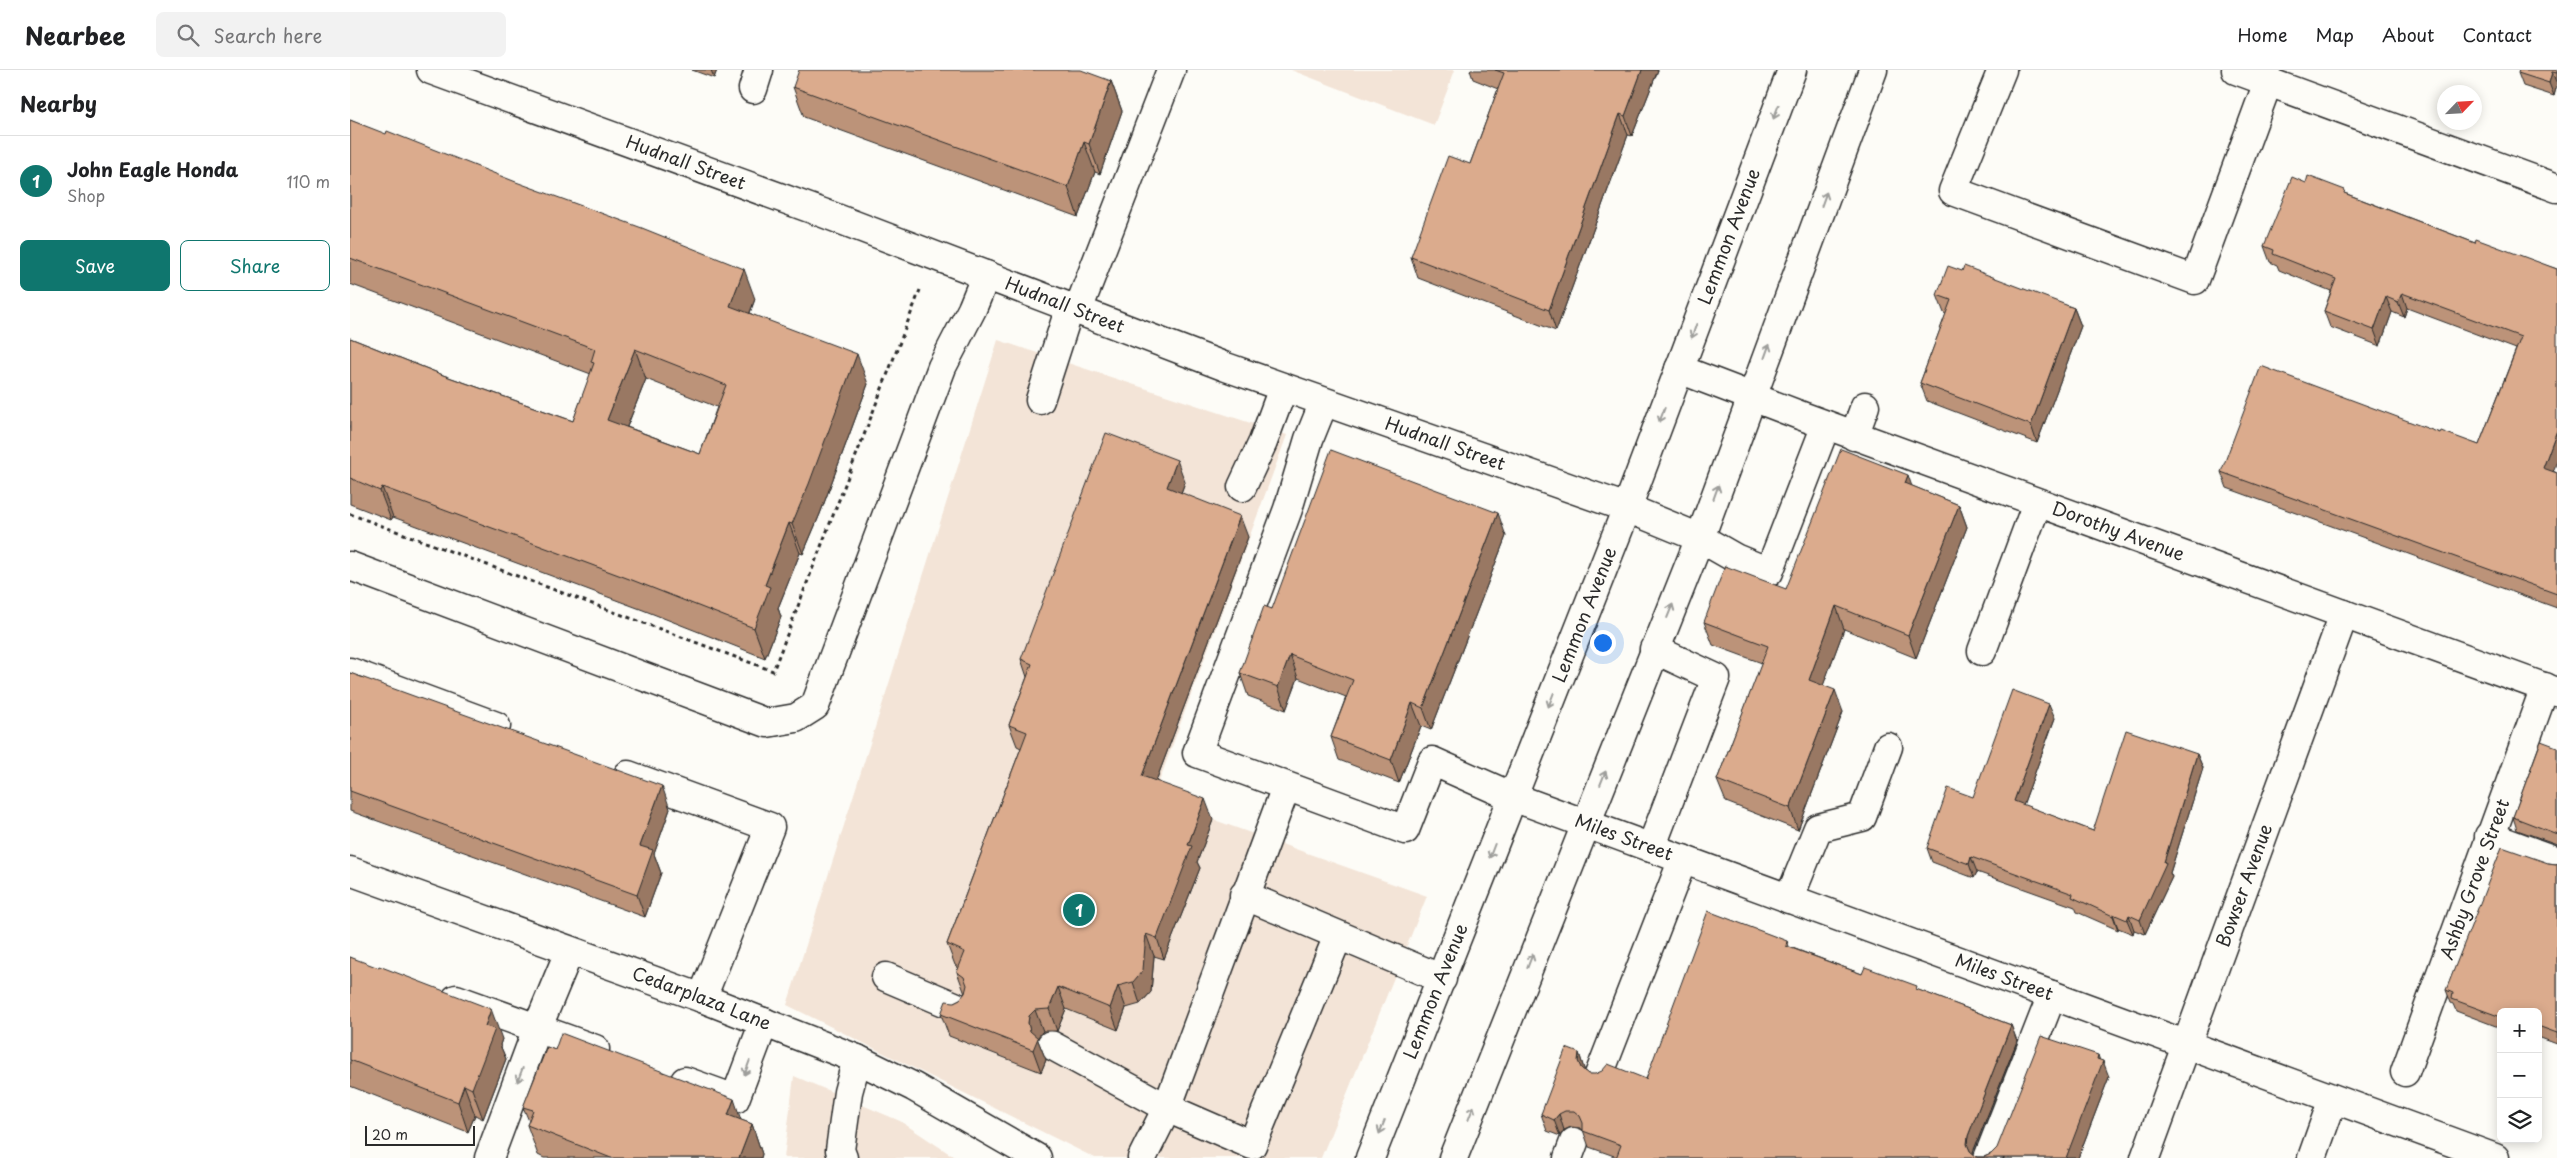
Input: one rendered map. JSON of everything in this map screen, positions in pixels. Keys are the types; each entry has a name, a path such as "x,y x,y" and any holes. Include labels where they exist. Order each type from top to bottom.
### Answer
{"street":[{"name":"Hudnall Street","path":"431,70 986,275 1283,388 1626,508 1700,538 1734,558 1769,572 1826,425"},
{"path":"1040,400 1074,309 1171,70"},
{"name":"Lemmon Avenue","path":"1370,1158 1626,508 1792,70"},
{"path":"1453,1158 1700,538 1872,70"},
{"path":"2002,70 1954,191 2195,280 2268,82"},
{"path":"2236,70 2557,188"},
{"path":"350,566 767,723 796,718 815,706 942,367 972,309 986,275"},
{"name":"Dorothy Avenue","path":"1679,369 1854,436 2551,690"},
{"path":"1242,488 1263,442 1283,388"},
{"path":"1142,1158 1167,1108 1244,895 1286,787 1197,753 1288,509 1324,402"},
{"path":"1854,436 1865,406"},
{"path":"1982,651 2037,503"},
{"name":"Bowser Avenue","path":"2144,1158 2188,1045 2344,614"},
{"path":"1651,848 1716,678 1654,650"},
{"path":"350,672 518,734"},
{"name":"Ashby Grove Street","path":"2405,1072 2489,836 2551,690"},
{"path":"1789,898 1818,828 1862,817 1888,747"},
{"name":"Miles Street","path":"1286,787 1404,830 1432,760 1513,797 1585,824 2495,1158"},
{"path":"602,765 770,827 702,998"},
{"path":"2489,836 2557,861"},
{"path":"1600,1075 1682,859"},
{"name":"Cedarplaza Lane","path":"350,871 569,952 702,998 858,1059 914,1087 1037,1158"},
{"path":"1244,895 1442,978"},
{"path":"1052,1045 1167,1108 1252,1145 1338,936"},
{"path":"489,1158 537,1029 569,952"},
{"path":"886,976 959,1008"},
{"path":"434,991 618,1058"},
{"path":"1988,1158 2052,995"},
{"path":"663,1074 735,1099 764,1022"},
{"path":"841,1155 848,1092 858,1059"},
{"path":"2312,1158 2333,1099"}],"path":[{"path":"350,514 773,671 920,290"}],"shaded area":[{"path":"1291,70 1455,70 1434,125"},
{"path":"998,340 1287,435 1153,798 1427,896 1321,1158 1095,1158 787,1005"},
{"path":"794,1076 900,1121 956,1158 784,1158"}],"building":[{"path":"799,70 1081,70 1111,81 1089,144 1084,142 1068,187 793,87"},
{"path":"1495,70 1642,70 1625,116 1620,114 1549,310 1411,257 1448,156 1470,164 1504,73"},
{"path":"2519,70 2557,70 2557,73 2552,72 2549,83 2518,73"},
{"path":"350,120 386,134 387,131 744,269 730,306 857,354 809,484 792,524 789,523 765,585 770,587 754,628 632,580 382,487 380,491 350,478 350,338 443,375 573,421 594,363 591,362 595,349 350,258","holes":["635,349 726,385 700,454 607,420"]},
{"path":"2308,176 2345,190 2344,193 2475,243 2476,239 2557,269 2557,430 2543,468 2557,473 2557,594 2221,472 2261,366 2440,433 2441,431 2479,445 2521,337 2402,293 2398,302 2386,297 2374,330 2324,311 2336,279 2273,254 2274,250 2264,246 2292,177 2306,183"},
{"path":"1948,266 1962,271 1964,266 2074,308 2031,425 1920,383 1951,300 1937,295"},
{"path":"1106,433 1177,460 1167,487 1240,516 1142,776 1205,799 1188,845 1192,846 1157,938 1146,934 1143,970 1133,982 1118,986 1110,1008 1058,987 1049,1009 1035,1010 1029,1016 1030,1031 1038,1038 1033,1050 941,1014 946,1001 954,1002 960,999 965,993 967,985 964,977 957,972 965,952 947,944 1027,732 1009,725 1032,664 1021,659"},
{"path":"1841,449 1908,475 1905,483 1959,505 1908,635 1836,606 1809,680 1835,690 1790,808 1717,780 1768,646 1704,622 1725,566 1786,589"},
{"path":"1331,450 1498,513 1423,708 1412,703 1391,760 1331,737 1353,680 1290,655 1278,687 1240,673 1264,606 1272,609"},
{"path":"350,673 662,786 640,846 653,850 637,895 350,791"},
{"path":"2012,690 2049,704 2014,801 2093,831 2126,730 2197,754 2164,862 2166,863 2140,920 2129,915 2127,920 2113,914 2113,916 2072,897 2073,894 1971,857 1969,864 1927,848 1948,788 1973,797"},
{"path":"2541,741 2557,747 2557,834 2513,817"},
{"path":"2502,847 2548,863 2557,863 2557,1033 2542,1027 2542,1008 2497,1008 2497,1016 2452,999 2453,993 2446,990"},
{"path":"1708,911 1787,941 1786,946 1862,974 1865,967 1917,986 1916,989 2011,1025 1968,1136 1967,1144 1970,1151 1977,1157 1991,1154 1997,1148 2041,1036 2098,1055 2097,1059 2103,1061 2066,1158 1616,1158 1621,1145 1583,1131 1583,1123 1580,1116 1574,1111 1565,1111 1554,1120 1541,1114 1566,1048 1579,1053 1578,1061 1581,1068 1588,1074 1602,1071 1608,1064 1646,1079"},
{"path":"350,957 379,968 379,966 491,1009 485,1026 495,1029 472,1089 464,1085 458,1102 350,1060"},
{"path":"561,1033 734,1099 728,1115 752,1124 739,1158 611,1158 527,1125 533,1110 523,1107 547,1047 555,1050"}],"place":[{"name":"John Eagle Honda","path":"1079,910"}]}
